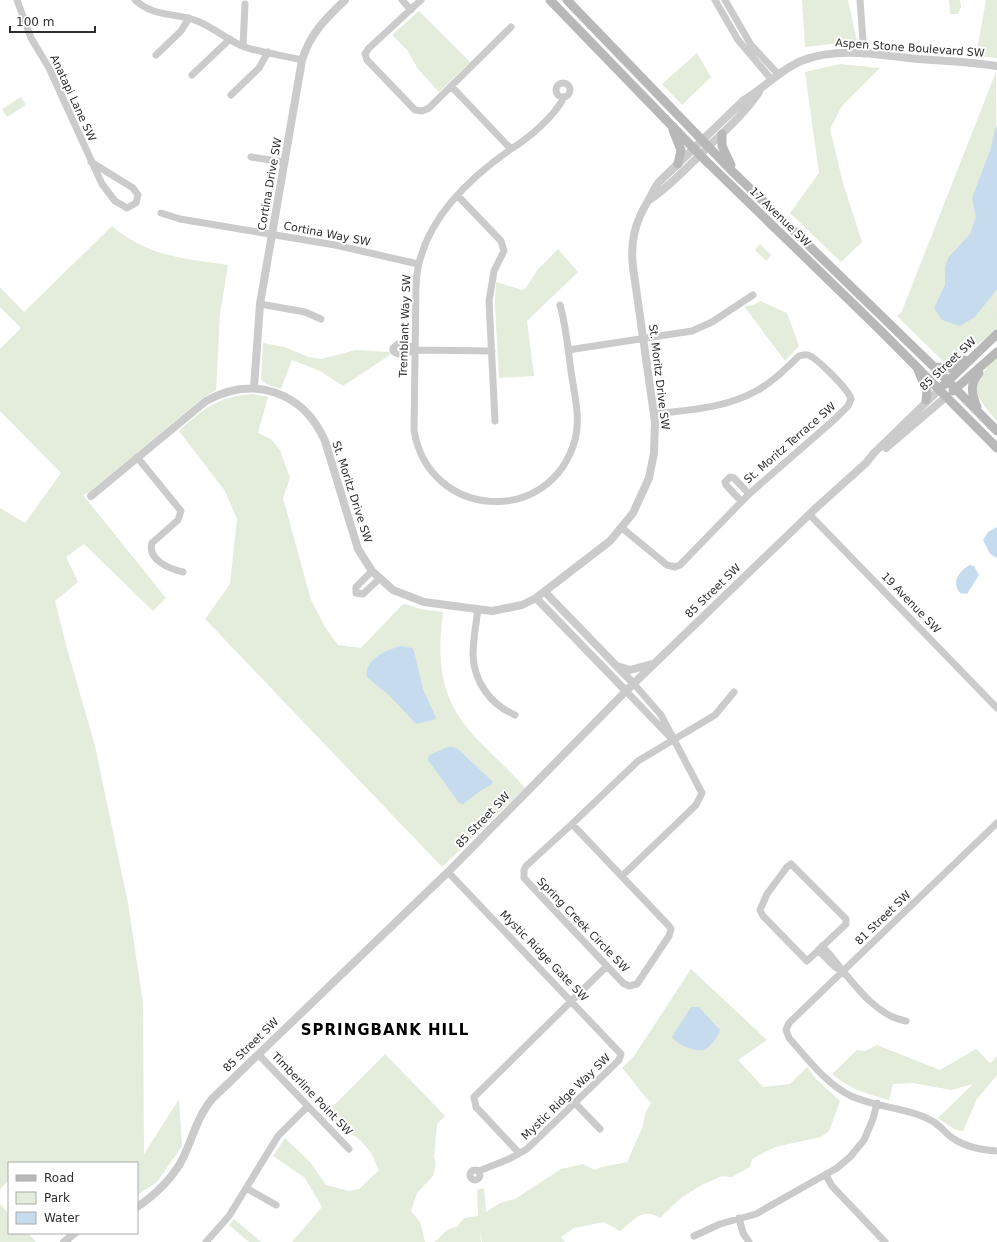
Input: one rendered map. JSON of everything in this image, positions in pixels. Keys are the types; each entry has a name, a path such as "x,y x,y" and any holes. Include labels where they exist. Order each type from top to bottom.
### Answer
{"main road":[{"name":"17 Avenue SW","path":"550,0 672,127 940,388 997,448"},
{"name":"17 Avenue SW","path":"567,0 733,172 934,367 997,431"},
{"path":"672,127 681,150 678,164"},
{"path":"722,134 722,146 733,172"},
{"name":"85 Street SW","path":"940,388 997,334"},
{"path":"980,413 973,396 973,383 994,355"},
{"name":"85 Street SW","path":"947,396 994,355"},
{"path":"934,367 949,368 970,359"},
{"path":"916,365 927,391 926,400"}],"street":[{"name":"Anatapi Lane SW","path":"16,0 31,38 49,68 91,162 102,184 115,201 127,208 136,203 138,195 133,188 91,162"},
{"path":"135,0 144,7 155,12 189,18 214,28 243,46 302,60"},
{"name":"Cortina Drive SW","path":"254,388 260,304 302,60 306,46 317,28 345,0"},
{"path":"402,0 411,10"},
{"path":"421,0 367,51 366,58 415,110 429,108 512,27"},
{"path":"715,0 738,40 772,80"},
{"path":"725,0 751,45 778,74"},
{"path":"860,0 864,54"},
{"path":"243,46 245,4"},
{"path":"156,55 181,31 189,18"},
{"path":"192,75 230,39"},
{"path":"231,95 258,68 268,52"},
{"name":"Aspen Stone Boulevard SW","path":"706,143 744,100 761,90 778,74 796,63 820,55 864,54 997,66"},
{"path":"451,86 511,149"},
{"name":"Aspen Stone Boulevard SW","path":"706,143 722,134 750,106 761,90"},
{"name":"Tremblant Way SW","path":"560,305 568,350 577,424 575,440 568,460 553,478 535,492 514,500 492,502 476,500 453,491 436,477 423,460 418,449 414,430 416,278 418,264 422,250 434,224 458,196 483,171 526,139 559,106 564,97"},
{"name":"St. Moritz Drive SW","path":"649,200 665,189 706,143"},
{"name":"St. Moritz Drive SW","path":"91,496 206,400 229,390 254,388 277,393 289,399 304,410 318,427 325,441 361,556 372,571 393,590 412,599 424,602 478,609 502,610 522,605 536,598 610,541 622,528 640,499 649,478 655,444 654,414 633,267 632,246 636,223 654,188 678,164 697,152"},
{"path":"251,157 284,162"},
{"path":"458,196 501,241 504,248 494,271 489,292 495,421"},
{"name":"Cortina Way SW","path":"162,213 180,219 335,245 418,264"},
{"path":"568,350 677,335 702,327 752,295"},
{"path":"260,304 305,312 321,319"},
{"path":"415,350 492,351"},
{"name":"St. Moritz Terrace SW","path":"622,528 667,565 675,568 682,564 741,501 835,419 850,403 851,397 848,391 813,358 805,354 799,356 772,381 738,400 711,406 654,414"},
{"name":"85 Street SW","path":"138,1206 158,1189 180,1164 198,1119 209,1103 448,872 626,691 809,514 866,463 926,400 940,388"},
{"name":"85 Street SW","path":"866,463 877,456 920,417 947,396"},
{"path":"137,458 180,511 178,520 152,543 151,552 154,557 165,565 182,572"},
{"path":"741,501 726,485 726,482 730,477 734,478 749,494"},
{"name":"19 Avenue SW","path":"809,514 997,708"},
{"path":"372,571 356,587 356,593 363,594 380,579"},
{"path":"545,592 634,684 661,715 673,740 701,788 701,798 696,805 622,876"},
{"path":"536,598 673,740"},
{"path":"478,609 473,656 479,680 492,702 514,715"},
{"path":"617,666 630,670 655,663"},
{"name":"Spring Creek Circle SW","path":"572,824 667,923 670,933 637,984 626,985 526,881 524,876 526,866 634,764 715,715 734,692"},
{"name":"81 Street SW","path":"876,1103 852,1096 830,1082 789,1038 786,1030 789,1023 997,823"},
{"path":"788,865 794,865 846,919 846,924 820,948 807,961 761,913 760,910 767,894 788,865"},
{"name":"Mystic Ridge Gate SW","path":"448,872 572,1001 619,1051 621,1056"},
{"path":"820,948 838,963 843,972 885,1014 906,1021"},
{"path":"572,1001 607,966"},
{"name":"Mystic Ridge Way SW","path":"572,1001 474,1097 476,1107 519,1153 527,1149 620,1060 621,1056"},
{"name":"Timberline Point SW","path":"259,1055 349,1149"},
{"path":"575,1103 600,1129"},
{"path":"694,1236 716,1225 765,1209 837,1168 856,1151 868,1131 876,1103 899,1108 933,1121 954,1139 967,1146 997,1151"},
{"path":"206,1242 228,1216 278,1136 308,1106"},
{"path":"479,1172 519,1153"},
{"path":"826,1175 832,1186 885,1242"},
{"path":"246,1188 276,1205"},
{"path":"739,1218 743,1233 749,1242"},
{"path":"64,1242 74,1234"}],"green space":[{"path":"802,0 848,0 857,41 805,47"},
{"path":"949,0 960,0 961,7 958,14 950,14"},
{"path":"986,0 997,0 997,58 976,56"},
{"path":"419,11 470,62 439,92 418,69 408,51 392,35"},
{"path":"697,53 711,77 682,105 662,84"},
{"path":"840,64 880,68 842,106 830,129 843,183 862,242 841,262 790,213 819,173 805,72"},
{"path":"996,72 997,329 966,353 945,363 897,316 902,311"},
{"path":"21,97 26,105 7,117 2,109"},
{"path":"112,226 139,244 153,250 181,258 228,265 220,314 216,390 204,397 88,493 83,495 166,598 153,611 84,544 66,557 78,582 55,601 95,746 128,903 143,1003 144,1154 179,1099 182,1146 157,1182 138,1194 138,1162 8,1162 8,1181 0,1189 0,508 25,523 61,473 0,411 0,349 21,328 0,307 0,287 24,312"},
{"path":"760,244 771,255 766,261 755,250"},
{"path":"558,249 578,272 527,321 534,376 499,378 495,305 496,282 522,290 526,288 538,269"},
{"path":"760,301 787,313 799,346 785,361 744,306 754,305"},
{"path":"263,343 284,347 309,357 321,359 356,350 389,352 390,355 343,386 320,371 292,360 281,389 268,385 261,380"},
{"path":"997,356 997,421 981,401 977,394 976,388 977,382 981,375"},
{"path":"253,394 268,397 258,433 271,439 280,450 290,478 283,498 311,600 325,627 338,645 361,648 402,605 406,604 420,609 443,612 440,655 444,682 448,696 462,721 469,730 525,788 442,867 205,619 230,584 237,519 225,491 179,431 196,416 212,405 241,395"},
{"path":"691,969 767,1040 738,1060 763,1087 790,1084 807,1067 816,1079 840,1101 829,1131 821,1137 775,1147 752,1159 750,1167 732,1177 722,1176 700,1186 681,1198 660,1218 653,1215 643,1214 620,1231 604,1222 574,1228 561,1237 565,1242 482,1242 480,1229 481,1242 434,1242 450,1228 457,1227 464,1218 478,1216 477,1190 484,1188 486,1212 500,1203 515,1199 561,1169 583,1164 595,1170 602,1167 627,1162 643,1126 645,1114 651,1103 622,1068 634,1056"},
{"path":"877,1045 940,1070 976,1049 990,1063 997,1056 997,1075 977,1099 963,1131 954,1129 938,1118 973,1084 951,1090 913,1083 893,1084 889,1100 866,1093 845,1084 832,1074 857,1050 865,1051"},
{"path":"385,1054 445,1116 437,1124 434,1157 436,1163 433,1176 417,1193 411,1211 420,1222 425,1242 292,1242 322,1207 305,1178 273,1156 285,1138 310,1162 326,1185 349,1191 359,1189 379,1170 370,1151 357,1137 344,1132 325,1114"},
{"path":"0,1204 8,1213 8,1234 29,1234 36,1242 0,1242"},
{"path":"234,1219 262,1242 249,1242 229,1225"}],"water":[{"path":"997,126 997,289 975,317 960,326 942,320 934,308 945,285 945,267 948,258 970,234 976,217 972,198 991,148"},
{"path":"997,527 997,558 990,554 983,540 988,532"},
{"path":"969,565 974,566 979,575 967,594 960,593 957,589 956,581 959,574"},
{"path":"400,646 412,648 414,651 423,689 436,718 433,720 416,724 390,696 367,677 367,671 372,661 383,653"},
{"path":"448,747 454,747 459,750 493,782 491,785 480,791 463,804 459,803 428,760 429,755"},
{"path":"691,1007 699,1007 720,1030 718,1036 713,1042 703,1050 695,1050 686,1047 672,1037"}],"district":[{"name":"SPRINGBANK HILL","path":"385,1030"}]}
